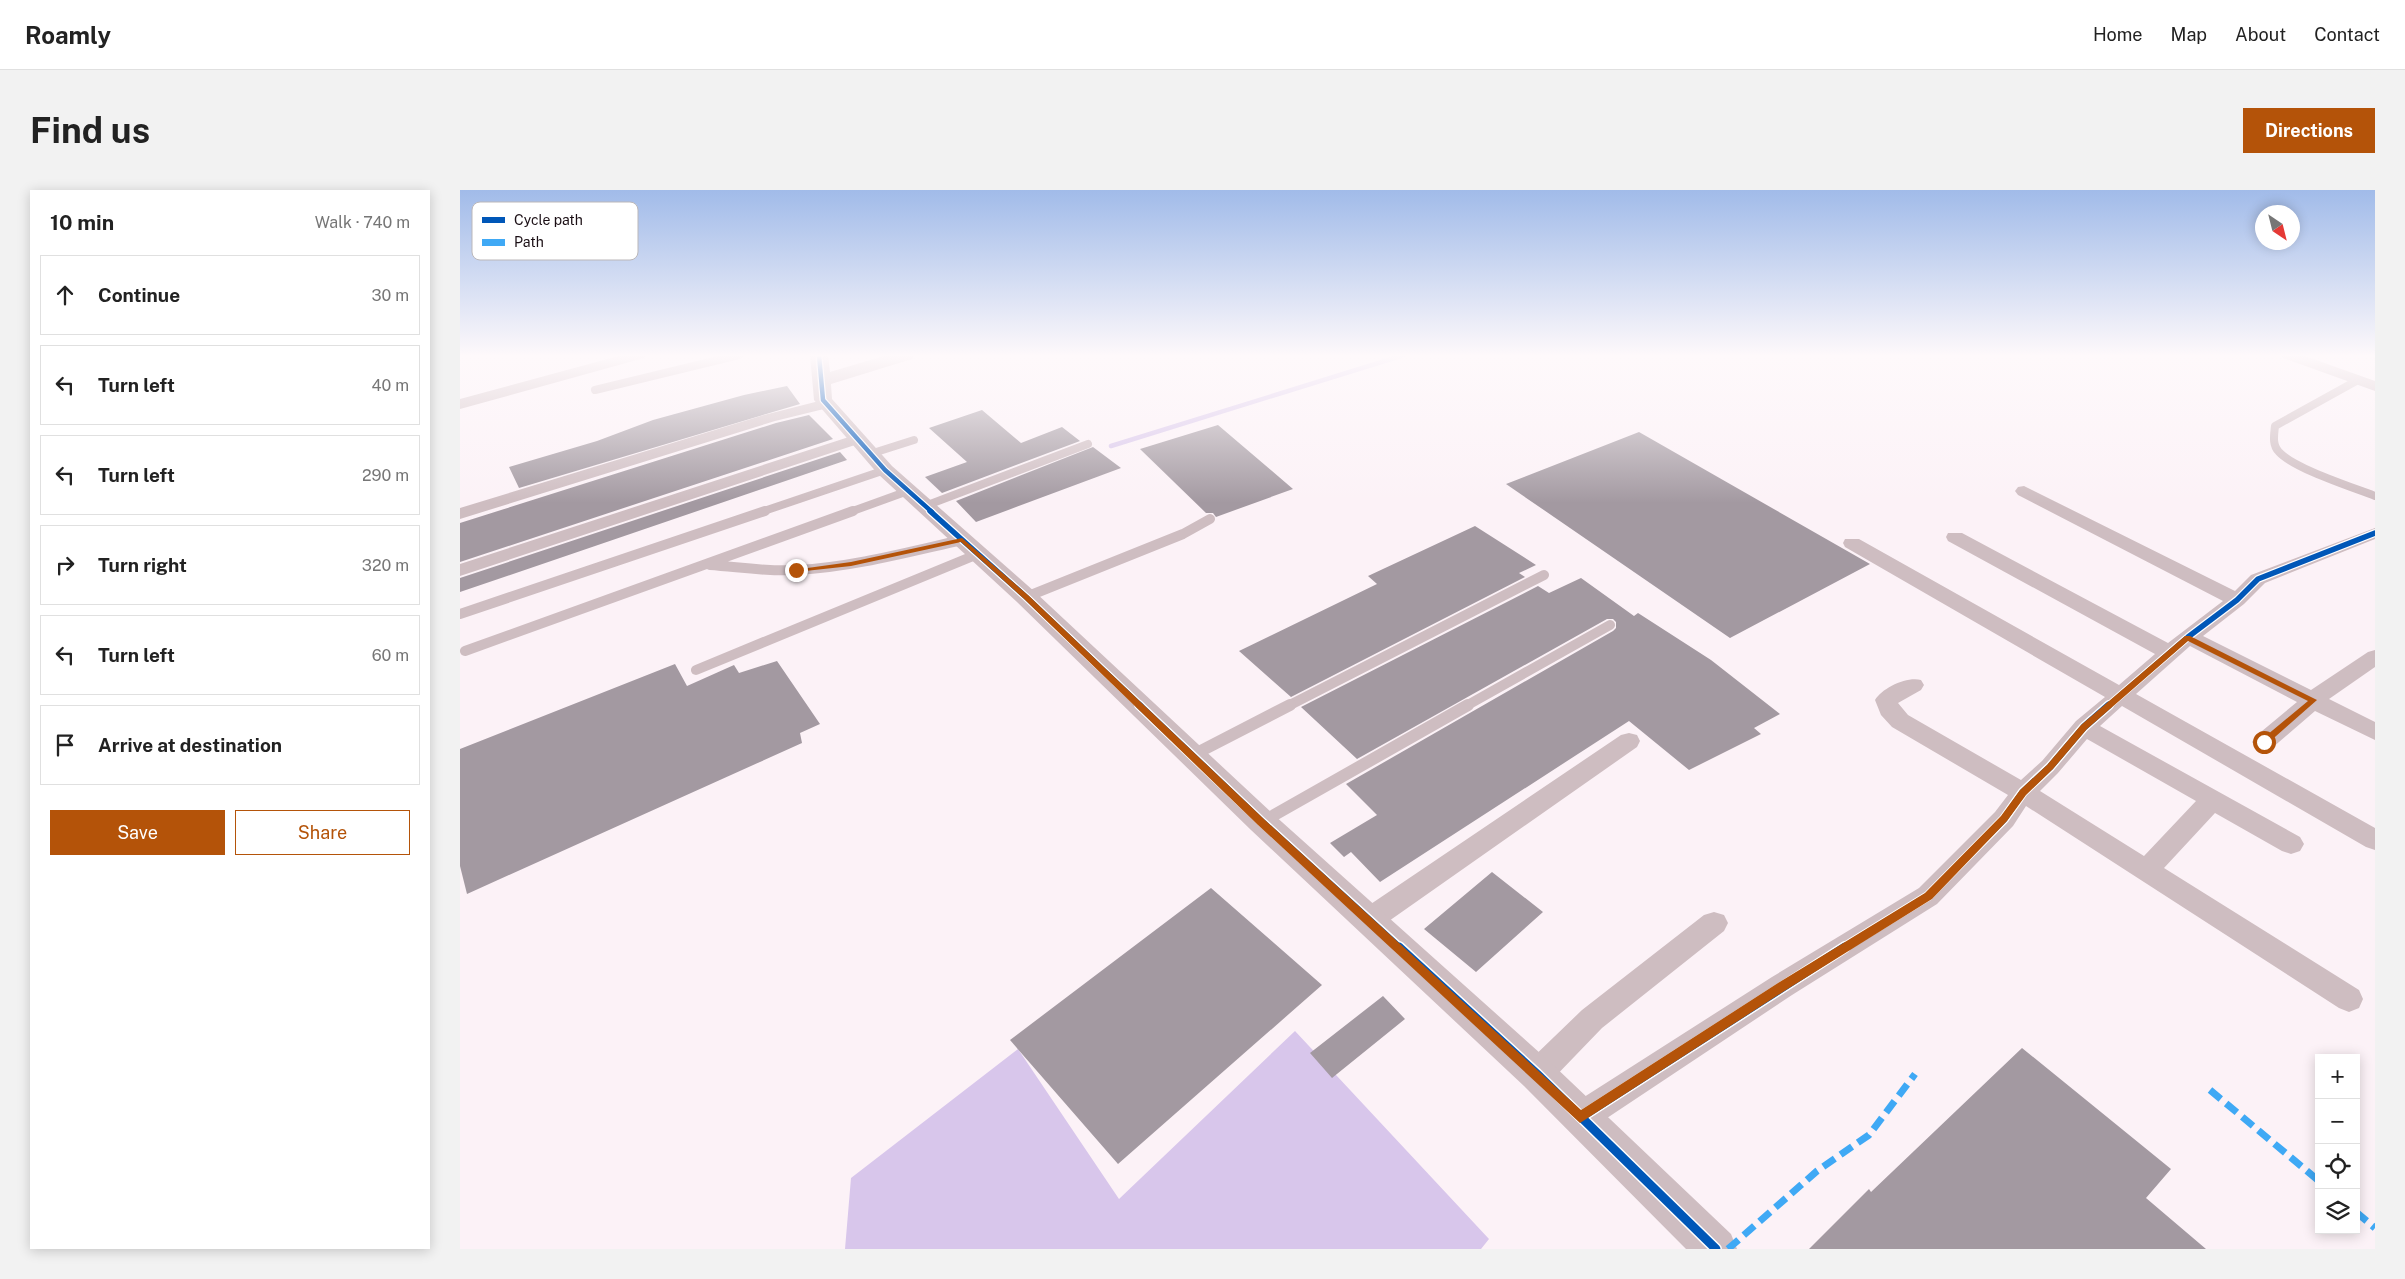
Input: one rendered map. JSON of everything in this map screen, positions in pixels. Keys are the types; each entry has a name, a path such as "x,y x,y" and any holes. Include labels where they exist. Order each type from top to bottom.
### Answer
{"street":[{"path":"460,514 770,418 789,404"},
{"path":"838,404 871,454 1026,597 1262,822 1537,1074 1716,1249"},
{"path":"460,570 871,454"},
{"path":"2024,491 2237,600"},
{"path":"1580,1117 1774,992 1928,896 2004,819 2023,792 2050,767 2084,727 2178,645 2237,600 2258,580 2375,533"},
{"path":"1955,537 2178,645 2313,700 2375,732"},
{"path":"1852,543 2121,696 2370,830"},
{"path":"2264,742 2313,700 2375,657"},
{"path":"1913,685 1886,700 1889,710 1900,721 2023,792 2350,999"},
{"path":"2084,727 2291,844"},
{"path":"1369,920 1629,741"},
{"path":"2146,870 2212,800"},
{"path":"1537,1074 1592,1019 1643,981 1714,923"}],"lane":[{"path":"2314,404 2275,426 2274,441 2280,453 2310,469 2375,496"},
{"path":"460,614 871,454 914,440"},
{"path":"465,651 706,564 1088,444"},
{"path":"1026,597 1183,534 1210,518"},
{"path":"706,564 766,570 796,570 970,547"},
{"path":"696,670 970,547"},
{"path":"1193,755 1544,575"},
{"path":"1262,822 1610,625"}],"shaded area":[{"path":"1295,1031 1489,1239 1481,1249 845,1249 851,1178 1018,1049 1119,1199"}],"building":[{"path":"710,404 799,404 519,488 509,467 597,441 653,420"},
{"path":"982,410 1021,443 1062,427 1080,441 942,493 925,477 967,462 929,428"},
{"path":"809,415 833,439 460,562 460,523 776,423"},
{"path":"1218,425 1293,489 1216,517 1213,513 1206,513 1140,449"},
{"path":"1639,432 1870,564 1730,638 1506,484"},
{"path":"1093,447 1121,468 976,522 956,501"},
{"path":"840,452 847,460 460,592 460,578"},
{"path":"1475,526 1536,565 1519,573 1525,577 1291,697 1239,651 1377,584 1368,576"},
{"path":"1581,578 1634,616 1638,613 1711,660 1780,714 1754,728 1761,734 1689,770 1629,721 1380,882 1351,852 1344,857 1330,843 1377,815 1346,784 1613,631 1616,628 1616,622 1613,619 1607,619 1357,759 1301,707 1538,586 1549,593"},
{"path":"777,661 820,724 800,733 802,743 467,894 460,866 460,749 675,664 687,686 734,665 739,673"},
{"path":"1492,872 1543,912 1476,972 1424,929"},
{"path":"1211,888 1322,985 1118,1164 1010,1040"},
{"path":"1383,996 1405,1019 1332,1078 1310,1053"},
{"path":"2022,1048 2171,1169 2146,1198 2206,1249 1809,1249 1869,1189 1871,1192"}],"waterway":[{"path":"1111,446 1245,404"}],"marked path":[{"path":"1728,1249 1817,1171 1869,1135 1915,1074"},
{"path":"2210,1090 2315,1178"},
{"path":"2360,1215 2375,1228"}],"cycle path":[{"path":"827,404 885,470 1026,597 1262,822 1537,1074 1716,1249"},
{"path":"1581,1117 1782,986 1928,896 2004,819 2023,792 2050,767 2084,727 2188,637 2237,600 2258,579 2375,533"}],"route":[{"path":"796,570 851,564 962,540 1026,597 1262,822 1537,1074 1580,1117 1782,986 1907,907 1928,896 2004,819 2023,792 2050,767 2084,727 2188,637 2313,700 2264,742"}]}
